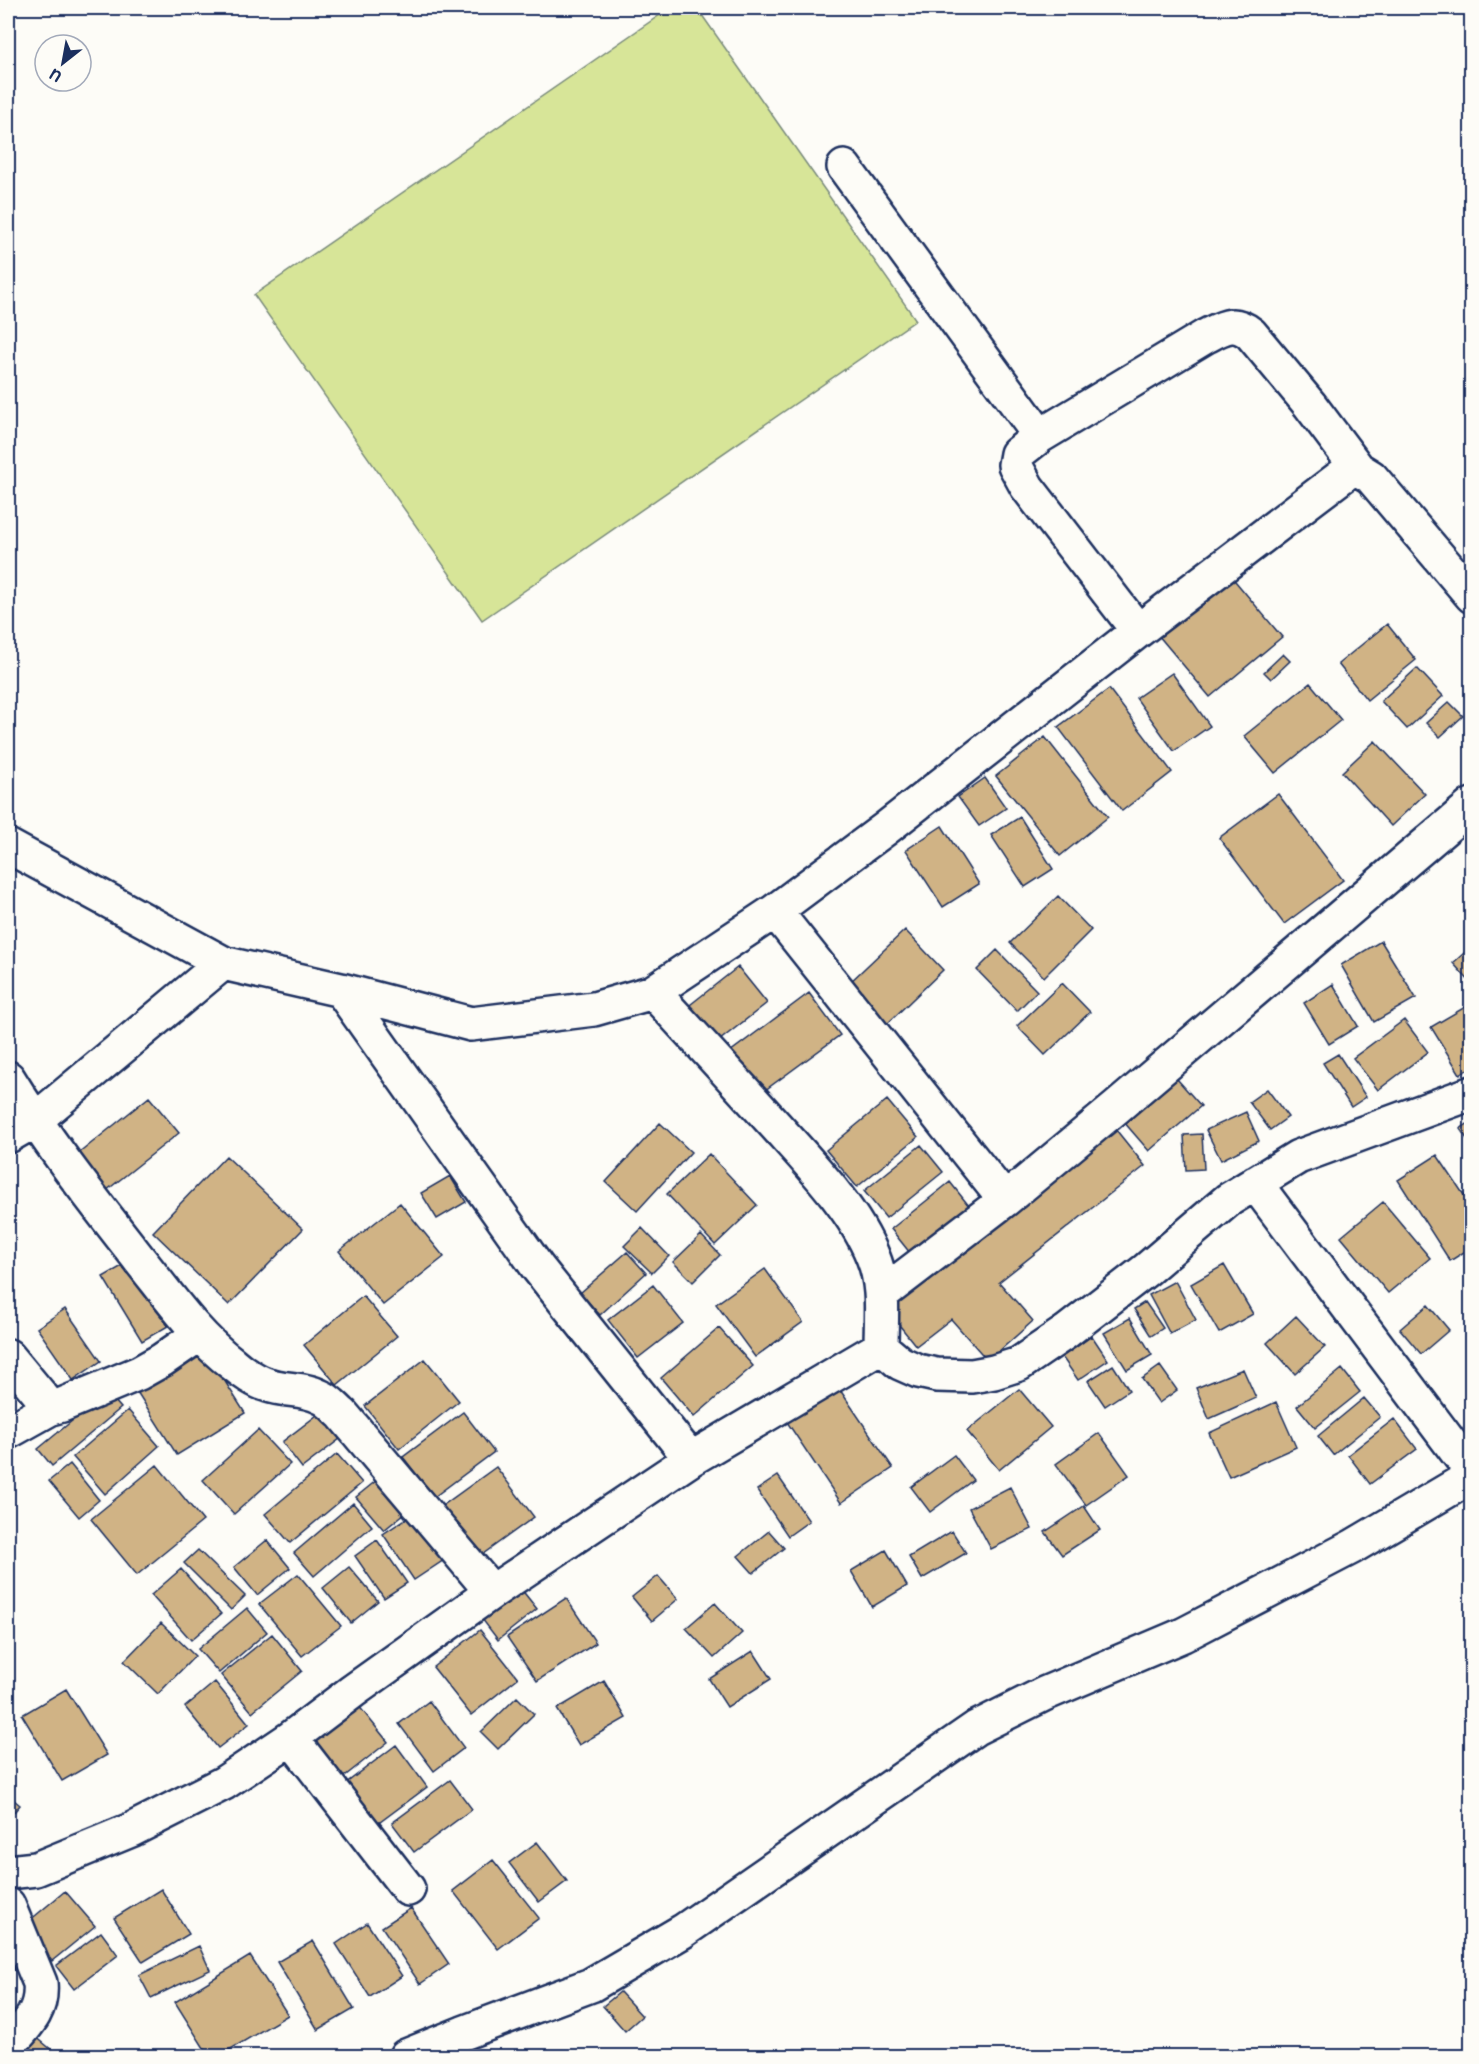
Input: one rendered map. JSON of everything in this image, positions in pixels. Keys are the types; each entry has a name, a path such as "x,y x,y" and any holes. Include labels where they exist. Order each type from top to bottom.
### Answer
{"street":[{"path":"844,167 1040,436"},
{"path":"1138,631 1027,487 1015,465 1017,454 1040,436 1206,336 1227,326 1242,326 1251,334 1310,405 1358,469 1371,477 1472,596"},
{"path":"8,846 223,963 341,990 471,1024 594,1009 653,992 775,911 885,829 1138,631 1346,473 1358,469"},
{"path":"882,1294 1005,1200 1118,1107 1472,804"},
{"path":"775,911 1005,1200"},
{"path":"21,1129 223,963"},
{"path":"341,990 538,1268 691,1459"},
{"path":"653,992 827,1182 854,1222 873,1257 882,1294 881,1347"},
{"path":"8,1078 21,1129 67,1168 84,1186 141,1262 200,1334 233,1365 267,1385 321,1396 342,1414 492,1592"},
{"path":"881,1347 900,1363 918,1371 936,1375 972,1376 1019,1364 1066,1332 1146,1270 1228,1200 1299,1156 1472,1093"},
{"path":"406,2056 463,2032 591,1985 683,1931 976,1728 1044,1694 1183,1635 1352,1547 1472,1474 1255,1183"},
{"path":"8,1432 51,1408 139,1373 200,1334"},
{"path":"8,1872 36,1869 131,1830 224,1783 291,1738 492,1592 691,1459 881,1347"},
{"path":"8,1356 51,1408"},
{"path":"291,1738 408,1889"},
{"path":"8,1905 40,1983 42,1996 37,2011 8,2046"}],"green space":[{"path":"670,8 697,8 916,320 482,620 254,295"}],"building":[{"path":"1225,569 1282,637 1210,697 1153,629"},
{"path":"1387,624 1416,660 1367,700 1338,664"},
{"path":"1283,654 1290,661 1271,679 1264,672"},
{"path":"1417,668 1443,696 1407,729 1381,701"},
{"path":"1172,673 1210,726 1174,751 1136,698"},
{"path":"1310,683 1341,720 1275,773 1244,736"},
{"path":"1109,689 1172,772 1122,811 1058,727"},
{"path":"1449,702 1463,716 1440,737 1426,723"},
{"path":"1045,737 1108,817 1060,856 996,776"},
{"path":"1375,741 1425,794 1391,826 1342,772"},
{"path":"985,778 1006,808 979,826 958,797"},
{"path":"1278,794 1343,880 1284,924 1219,838"},
{"path":"1020,817 1053,869 1025,887 991,835"},
{"path":"942,826 979,884 943,907 906,850"},
{"path":"1058,896 1091,930 1044,977 1010,943"},
{"path":"905,930 943,970 886,1025 847,985"},
{"path":"1381,941 1416,998 1374,1022 1341,965"},
{"path":"1472,946 1472,984 1453,963"},
{"path":"997,950 1037,991 1017,1011 977,970"},
{"path":"738,967 767,1003 715,1044 686,1008"},
{"path":"1062,983 1090,1012 1045,1055 1017,1026"},
{"path":"1333,984 1358,1026 1329,1044 1304,1003"},
{"path":"809,993 840,1035 757,1096 726,1055"},
{"path":"1472,1003 1472,1067 1460,1074 1431,1027"},
{"path":"1404,1020 1428,1052 1378,1090 1353,1058"},
{"path":"1338,1054 1366,1097 1351,1107 1323,1063"},
{"path":"1169,1070 1201,1106 1149,1151 1117,1114"},
{"path":"1267,1089 1288,1117 1270,1130 1249,1102"},
{"path":"149,1097 179,1133 97,1198 68,1162"},
{"path":"887,1100 918,1137 857,1187 826,1150"},
{"path":"1246,1112 1259,1141 1221,1160 1206,1130"},
{"path":"1472,1121 1472,1146 1460,1129"},
{"path":"660,1123 691,1152 637,1211 606,1182"},
{"path":"1113,1126 1145,1166 999,1282 1033,1321 988,1361 951,1319 916,1346 884,1306"},
{"path":"1202,1134 1204,1169 1186,1170 1184,1135"},
{"path":"921,1145 943,1172 886,1218 864,1191"},
{"path":"709,1154 757,1205 715,1245 667,1194"},
{"path":"1437,1155 1472,1207 1472,1247 1450,1261 1398,1180"},
{"path":"226,1156 303,1229 229,1305 153,1232"},
{"path":"450,1176 466,1202 437,1219 421,1193"},
{"path":"950,1182 973,1211 914,1258 891,1229"},
{"path":"1383,1202 1430,1258 1388,1293 1341,1237"},
{"path":"400,1203 444,1257 383,1305 339,1251"},
{"path":"642,1228 669,1256 652,1273 624,1246"},
{"path":"701,1235 720,1255 693,1282 673,1262"},
{"path":"627,1252 646,1273 600,1315 580,1293"},
{"path":"129,1262 168,1326 142,1341 103,1277"},
{"path":"1224,1265 1253,1314 1219,1333 1191,1284"},
{"path":"765,1269 803,1322 755,1357 716,1304"},
{"path":"1175,1281 1196,1320 1170,1334 1149,1295"},
{"path":"653,1285 683,1323 638,1358 608,1320"},
{"path":"363,1296 397,1336 337,1385 304,1345"},
{"path":"1145,1302 1163,1328 1151,1336 1134,1309"},
{"path":"1428,1305 1449,1330 1421,1354 1400,1329"},
{"path":"65,1309 101,1361 73,1380 37,1328"},
{"path":"1296,1316 1325,1347 1295,1374 1267,1343"},
{"path":"1130,1318 1152,1355 1127,1370 1104,1333"},
{"path":"719,1328 753,1366 694,1417 661,1378"},
{"path":"1092,1336 1108,1360 1078,1380 1062,1357"},
{"path":"202,1345 245,1413 177,1455 134,1387"},
{"path":"425,1359 459,1401 399,1449 365,1406"},
{"path":"1113,1365 1129,1390 1105,1406 1088,1381"},
{"path":"1160,1366 1177,1390 1159,1403 1142,1379"},
{"path":"1243,1369 1256,1398 1209,1419 1196,1388"},
{"path":"1342,1369 1360,1392 1315,1428 1297,1406"},
{"path":"836,1384 893,1468 841,1503 785,1419"},
{"path":"1019,1389 1051,1427 999,1470 967,1431"},
{"path":"107,1392 121,1408 52,1466 38,1449"},
{"path":"1364,1398 1380,1417 1333,1455 1318,1436"},
{"path":"1276,1402 1296,1447 1229,1477 1209,1433"},
{"path":"325,1409 345,1435 302,1468 282,1442"},
{"path":"128,1410 159,1446 105,1494 73,1457"},
{"path":"463,1412 494,1452 434,1497 403,1457"},
{"path":"1394,1419 1417,1449 1370,1484 1348,1455"},
{"path":"258,1430 290,1464 234,1514 203,1480"},
{"path":"1099,1433 1129,1475 1086,1505 1056,1464"},
{"path":"337,1454 362,1483 290,1543 265,1514"},
{"path":"954,1455 973,1480 930,1512 911,1487"},
{"path":"70,1464 99,1500 79,1517 49,1481"},
{"path":"157,1465 203,1521 137,1575 91,1519"},
{"path":"496,1467 534,1517 476,1559 438,1509"},
{"path":"382,1476 410,1509 384,1530 356,1497"},
{"path":"778,1476 809,1521 788,1536 757,1490"},
{"path":"1010,1487 1032,1529 991,1549 969,1508"},
{"path":"353,1503 372,1526 314,1576 294,1553"},
{"path":"1084,1506 1100,1530 1062,1555 1045,1532"},
{"path":"413,1514 444,1560 414,1580 383,1534"},
{"path":"769,1531 784,1548 753,1573 738,1556"},
{"path":"952,1531 966,1553 922,1579 909,1557"},
{"path":"267,1540 290,1568 257,1595 234,1567"},
{"path":"377,1540 407,1583 384,1598 355,1556"},
{"path":"198,1550 245,1596 231,1610 184,1563"},
{"path":"886,1550 907,1586 872,1607 851,1571"},
{"path":"349,1567 378,1601 351,1623 323,1588"},
{"path":"181,1569 221,1614 191,1640 151,1595"},
{"path":"298,1574 341,1626 302,1656 259,1604"},
{"path":"658,1576 678,1599 652,1621 632,1597"},
{"path":"521,1589 537,1609 498,1640 482,1619"},
{"path":"566,1598 596,1643 537,1681 507,1637"},
{"path":"715,1603 742,1633 714,1658 686,1628"},
{"path":"247,1608 267,1632 219,1673 198,1649"},
{"path":"161,1623 195,1656 158,1694 124,1661"},
{"path":"480,1630 518,1678 471,1715 433,1667"},
{"path":"272,1634 302,1671 252,1712 221,1675"},
{"path":"753,1651 771,1679 727,1707 709,1679"},
{"path":"604,1681 626,1718 579,1745 557,1709"},
{"path":"215,1682 249,1724 218,1748 185,1707"},
{"path":"66,1689 107,1755 62,1781 22,1715"},
{"path":"517,1697 534,1714 498,1749 481,1732"},
{"path":"429,1701 464,1748 434,1771 399,1724"},
{"path":"358,1705 388,1742 341,1779 312,1742"},
{"path":"396,1745 427,1787 368,1831 337,1790"},
{"path":"450,1780 472,1809 414,1852 392,1823"},
{"path":"8,1795 20,1805 8,1819"},
{"path":"537,1842 567,1881 539,1902 509,1863"},
{"path":"493,1860 539,1918 498,1949 453,1891"},
{"path":"161,1889 189,1934 143,1962 114,1918"},
{"path":"65,1891 95,1926 52,1961 23,1926"},
{"path":"411,1908 449,1964 420,1984 382,1927"},
{"path":"367,1923 402,1976 370,1997 336,1944"},
{"path":"101,1932 118,1955 74,1989 56,1966"},
{"path":"313,1941 354,2009 318,2030 277,1962"},
{"path":"199,1946 210,1970 151,1998 139,1975"},
{"path":"250,1956 288,2015 219,2056 209,2056 175,2002"},
{"path":"620,1992 642,2016 625,2031 603,2006"},
{"path":"29,2031 59,2056 8,2056"}]}
